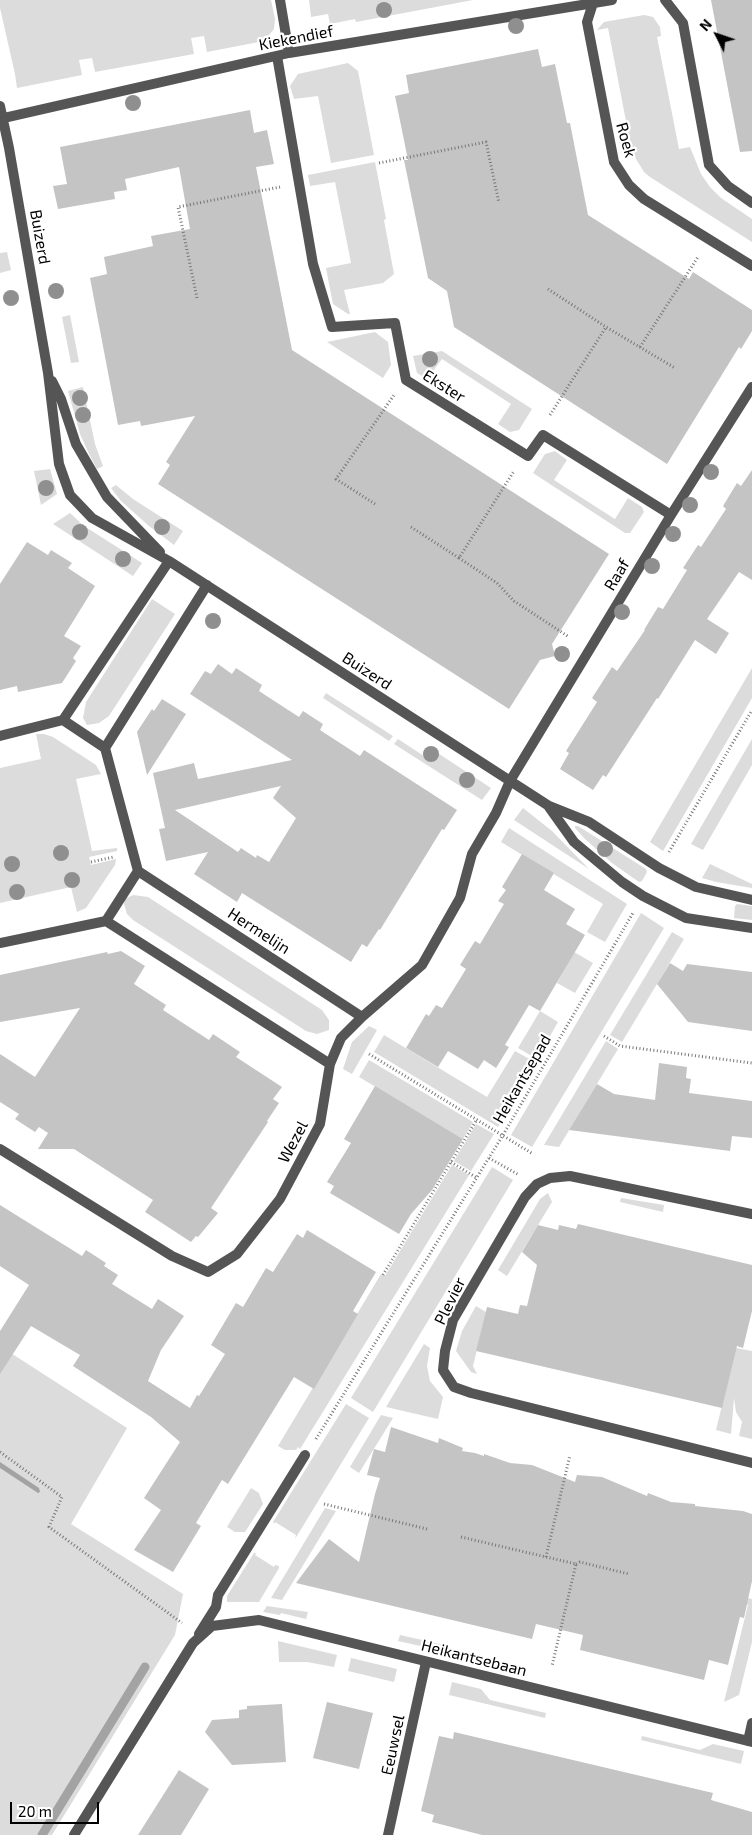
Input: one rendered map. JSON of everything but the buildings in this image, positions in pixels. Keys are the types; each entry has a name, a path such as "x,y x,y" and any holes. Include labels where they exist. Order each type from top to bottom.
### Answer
{"street":[{"path":"280,0 290,53"},
{"path":"594,1 612,0"},
{"path":"665,0 683,23 709,165 728,186 752,203"},
{"name":"Kiekendief","path":"2,119 290,53 594,1"},
{"name":"Roek","path":"594,1 587,22 614,162 629,184 644,200 752,266"},
{"name":"Ekster","path":"277,56 313,264 332,327 395,323 406,380 528,456 543,434 671,515"},
{"name":"Buizerd","path":"0,106 48,374 59,464 70,496 92,518 169,561 549,806 589,822 659,868 696,887 752,900"},
{"name":"Buizerd","path":"48,374 61,399 76,444 107,497 169,561"},
{"name":"Raaf","path":"510,781 671,515 752,387"},
{"path":"0,736 63,720 169,561"},
{"path":"105,748 207,585"},
{"path":"63,720 105,748 138,871 106,921"},
{"name":"Wezel","path":"0,1149 172,1256 208,1272 237,1254 280,1199 320,1124 330,1064 341,1038 362,1017 422,965 460,898 472,854 496,813 510,781"},
{"name":"Buizerd","path":"549,806 574,842 622,882 643,896 686,918 752,928"},
{"name":"Hermelijn","path":"138,871 362,1017"},
{"path":"0,943 106,921 330,1064"},
{"path":"536,1184 550,1178 570,1176 752,1214"},
{"name":"Plevier","path":"536,1184 525,1197 453,1320 443,1370 454,1387 471,1393 752,1463"},
{"name":"Heikantsebaan","path":"74,1835 216,1607 218,1594 305,1455"},
{"name":"Heikantsebaan","path":"196,1639 212,1626 259,1620 750,1741"},
{"name":"Eeuwsel","path":"388,1835 426,1662"},
{"path":"750,1741 752,1723"}],"path":[{"path":"379,163 486,142 499,203"},
{"path":"197,298 178,207 280,187"},
{"path":"640,347 701,253"},
{"path":"548,289 606,327 675,368"},
{"path":"550,415 606,327"},
{"path":"375,504 336,479 397,390"},
{"path":"459,558 516,468"},
{"path":"411,527 497,583 514,601 569,637"},
{"path":"659,868 752,710"},
{"name":"Heikantsepad","path":"305,1455 503,1135 643,896"},
{"path":"604,1036 620,1046 752,1063"},
{"path":"369,1054 534,1154"},
{"path":"383,1275 477,1119"},
{"path":"489,1158 536,1184"},
{"path":"451,1162 477,1178"},
{"path":"0,1452 62,1497 49,1527 196,1639"},
{"path":"546,1557 570,1455"},
{"path":"324,1504 427,1528"},
{"path":"461,1537 576,1564 580,1562 629,1574"},
{"path":"552,1666 576,1564"}],"shaded area":[{"path":"0,0 271,0 275,19 274,29 264,41 207,52 204,36 191,38 194,54 95,72 92,58 79,60 82,75 17,88 0,8"},
{"path":"309,0 473,0 356,22 355,19 330,24 328,14 311,17"},
{"path":"644,15 653,17 660,27 661,36 657,37 679,149 690,147 701,174 710,187 721,198 752,219 752,242 650,177 644,172 636,159 631,147 608,28 597,30 604,22"},
{"path":"348,63 358,71 374,155 331,163 318,96 294,99 290,86 298,74"},
{"path":"375,162 394,274 383,283 344,290 350,314 348,314 333,304 326,268 351,263 335,182 310,186 308,175"},
{"path":"7,252 11,270 0,273 0,253"},
{"path":"70,315 79,362 71,363 62,317"},
{"path":"375,332 388,342 391,365 383,378 327,342"},
{"path":"442,351 532,409 519,430 510,432 498,424 511,404 442,359 427,379 417,373 413,356"},
{"path":"83,387 95,444 103,466 97,469 80,434 68,391"},
{"path":"555,451 567,460 554,480 615,519 628,498 642,507 644,512 630,533 625,533 533,473 545,454"},
{"path":"50,469 57,494 41,505 34,471"},
{"path":"116,485 133,499 183,531 174,545 121,501 111,488"},
{"path":"70,513 84,526 142,563 133,576 53,524"},
{"path":"152,599 175,614 109,716 99,723 87,725 83,718 86,702"},
{"path":"752,668 752,698 663,851 650,842"},
{"path":"326,693 393,736 389,741 323,698"},
{"path":"36,734 53,737 96,765 101,774 76,779 92,851 117,848 117,851 89,857 91,865 116,859 115,865 86,908 77,912 71,887 0,903 0,768 41,759"},
{"path":"398,739 424,756 430,748 491,788 482,800 394,744"},
{"path":"752,739 752,765 703,850 691,844"},
{"path":"523,808 552,831 589,869 514,820"},
{"path":"575,826 578,826 646,869 647,872 642,881 639,882 612,863 585,839"},
{"path":"509,828 627,904 605,942 587,932 603,904 501,842"},
{"path":"710,864 752,884 752,888 702,878"},
{"path":"133,895 148,897 322,1010 329,1020 329,1030 317,1034 306,1031 133,920 127,914 124,904 125,899"},
{"path":"737,904 752,906 752,920 734,918 735,906"},
{"path":"641,913 664,928 532,1147 511,1135"},
{"path":"672,932 684,939 622,1042 610,1035"},
{"path":"574,952 593,963 575,993 557,983"},
{"path":"540,1011 558,1022 537,1059 518,1048"},
{"path":"369,1026 377,1030 352,1074 343,1069 352,1042"},
{"path":"384,1035 487,1097 515,1051 535,1062 498,1127 374,1052"},
{"path":"606,1041 618,1049 559,1147 544,1145"},
{"path":"369,1060 473,1122 463,1139 359,1077"},
{"path":"476,1124 494,1134 471,1171 454,1161"},
{"path":"452,1165 469,1175 300,1449 298,1447 296,1450 285,1450 278,1446 381,1274 385,1276"},
{"path":"492,1167 513,1180 373,1412 351,1398"},
{"path":"548,1193 552,1202 507,1276 498,1270 540,1199"},
{"path":"621,1198 664,1205 663,1212 620,1202"},
{"path":"476,1306 486,1312 473,1366 477,1374 471,1372 456,1351 462,1331"},
{"path":"424,1344 430,1348 427,1366 430,1381 443,1397 438,1419 386,1407"},
{"path":"0,1346 127,1428 71,1524 183,1594 175,1635 52,1835 0,1835"},
{"path":"736,1348 752,1351 752,1439 739,1436 742,1422 736,1412 734,1398 731,1434 716,1430"},
{"path":"346,1404 369,1418 295,1539 296,1535 273,1522"},
{"path":"381,1415 393,1418 359,1473 350,1467"},
{"path":"0,1462 39,1488 40,1492 38,1493 0,1468"},
{"path":"251,1488 259,1493 263,1504 245,1532 235,1532 227,1527"},
{"path":"325,1508 336,1511 282,1600 271,1598"},
{"path":"254,1553 274,1567 275,1565 279,1566 279,1568 259,1602 227,1602 227,1596"},
{"path":"747,1598 752,1599 752,1642 739,1695 724,1702 748,1605 746,1604"},
{"path":"267,1606 308,1612 306,1619 281,1613 280,1615 263,1612"},
{"path":"400,1635 449,1646 447,1652 398,1641"},
{"path":"278,1641 337,1655 334,1667 307,1662 279,1662"},
{"path":"351,1658 397,1669 394,1682 348,1671"},
{"path":"452,1682 481,1689 490,1700 546,1713 545,1718 449,1695"},
{"path":"642,1736 700,1750 713,1744 744,1751 741,1764 641,1740"}],"waterway":[{"path":"42,1835 145,1667"}]}
